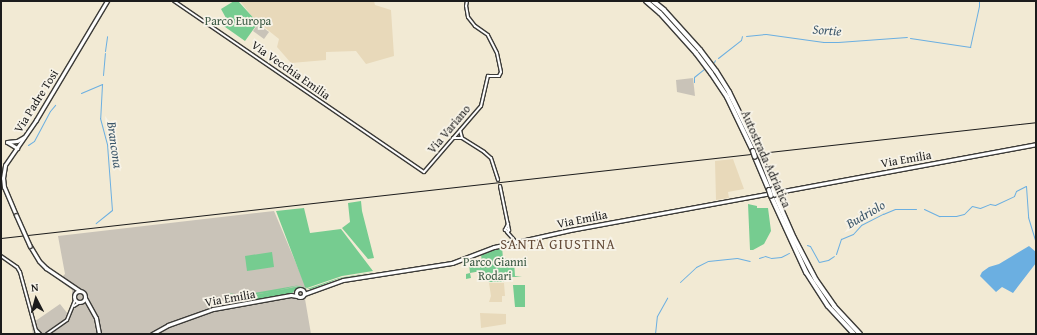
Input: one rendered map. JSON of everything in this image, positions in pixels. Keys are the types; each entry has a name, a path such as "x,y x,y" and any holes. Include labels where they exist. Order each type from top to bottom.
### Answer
{"highway":[{"name":"Autostrada Adriatica","path":"646,1 660,13 696,53 728,95 752,151 813,275 834,306 860,334"},
{"name":"Autostrada Adriatica","path":"653,1 664,10 700,50 728,95 761,157 772,193 806,272 828,306 854,334"}],"main road":[{"name":"Via Padre Tosi","path":"99,334 97,320 85,298 85,294 42,264 30,246 4,186 3,178 5,166 12,154 26,136 107,1"},
{"path":"18,148 11,146 7,142 14,142 26,136"},
{"path":"14,142 18,148"},
{"name":"Via Emilia","path":"291,295 300,289 303,292 309,291 343,280 448,264 494,247 570,230 1036,144"},
{"path":"11,146 12,154"},
{"path":"73,287 75,300 81,302 92,310"},
{"path":"75,294 80,291"},
{"path":"296,291 297,296"},
{"name":"Via Emilia","path":"152,334 168,325 213,309 291,295 301,297 303,292"},
{"path":"81,302 85,298"}],"street":[{"name":"Via Vecchia Emilia","path":"174,1 360,129 397,152 424,172"},
{"name":"Via Variano","path":"424,172 481,106 488,76 499,76 502,72 497,53 488,35 475,26 468,16 466,6 467,1"},
{"path":"459,136 460,129"},
{"path":"456,134 491,158 498,180"},
{"path":"452,139 459,136"},
{"path":"500,186 508,230 510,236 517,242"},
{"path":"1,256 17,267 20,272 36,329 39,334"},
{"path":"47,334 67,320 74,307 75,300"},
{"path":"74,307 81,302"}],"shaded area":[{"path":"240,1 374,1 375,5 391,10 394,56 366,64 356,51 326,52 326,60 291,63 277,47 279,39 254,19"},
{"path":"258,24 269,32 264,39 253,31"},
{"path":"693,78 695,96 677,92 676,80"},
{"path":"733,159 744,189 728,192 729,198 716,200 715,161"},
{"path":"274,211 306,287 307,294 305,299 311,334 33,334 31,324 60,304 68,314 72,301 72,290 59,280 65,274 58,236"},
{"path":"489,283 504,283 505,296 502,296 502,302 489,302 491,296"},
{"path":"480,313 506,314 506,324 481,328"}],"green space":[{"name":"Parco Europa","path":"234,1 238,1 258,23 245,41 218,22 226,18 221,9"},
{"path":"361,201 362,211 374,258 368,259 342,228 350,222 348,203"},
{"path":"748,204 757,206 757,208 768,208 771,231 764,244 753,250 750,250"},
{"path":"304,208 310,233 341,229 373,271 342,276 307,288 300,285 305,287 276,211"},
{"name":"Parco Gianni Rodari","path":"502,247 503,258 514,261 515,276 522,277 505,277 504,282 489,282 487,279 482,277 481,271 470,273 469,264 482,265 481,253"},
{"path":"272,252 274,267 247,271 245,256"},
{"path":"374,272 338,279 311,289 307,289 339,278"},
{"path":"470,273 471,278 466,279 466,274"},
{"path":"300,285 272,292 242,296 227,293 242,295"},
{"path":"513,285 525,285 525,307 515,307"},
{"path":"300,286 307,289 299,287 291,294 240,303 233,301 227,294 243,297"}],"water":[{"path":"1029,246 1036,252 1036,263 1013,293 1002,287 996,292 980,276 982,272 989,267 999,264"}],"waterway":[{"name":"Sortie","path":"910,38 970,47 979,1"},
{"name":"Sortie","path":"746,36 766,34 823,42 907,37"},
{"name":"Brancona","path":"105,51 107,36"},
{"name":"Sortie","path":"718,58 741,40 742,36"},
{"name":"Brancona","path":"103,75 105,53"},
{"name":"Sortie","path":"694,82 694,77 704,69"},
{"name":"Brancona","path":"81,93 102,84 100,118 107,144 112,210 96,223"},
{"name":"Brancona","path":"28,145 34,141 50,111 55,105"},
{"name":"Budriolo","path":"924,209 939,216 956,216 964,214 972,206 980,208 990,204 995,205 1014,196 1016,191 1026,186 1028,217 1036,244"},
{"name":"Budriolo","path":"836,254 841,239 853,234 861,225 895,209 916,209"},
{"name":"Budriolo","path":"807,245 810,246 819,262 828,260 834,256"},
{"name":"Budriolo","path":"759,258 765,256 771,258 781,257 789,253"},
{"name":"Budriolo","path":"680,282 696,267 708,261 737,258 750,261"},
{"name":"Budriolo","path":"655,334 657,316 667,298"}],"railway":[{"path":"1,238 1036,122"}],"district":[{"name":"SANTA GIUSTINA","path":"558,244"}]}
